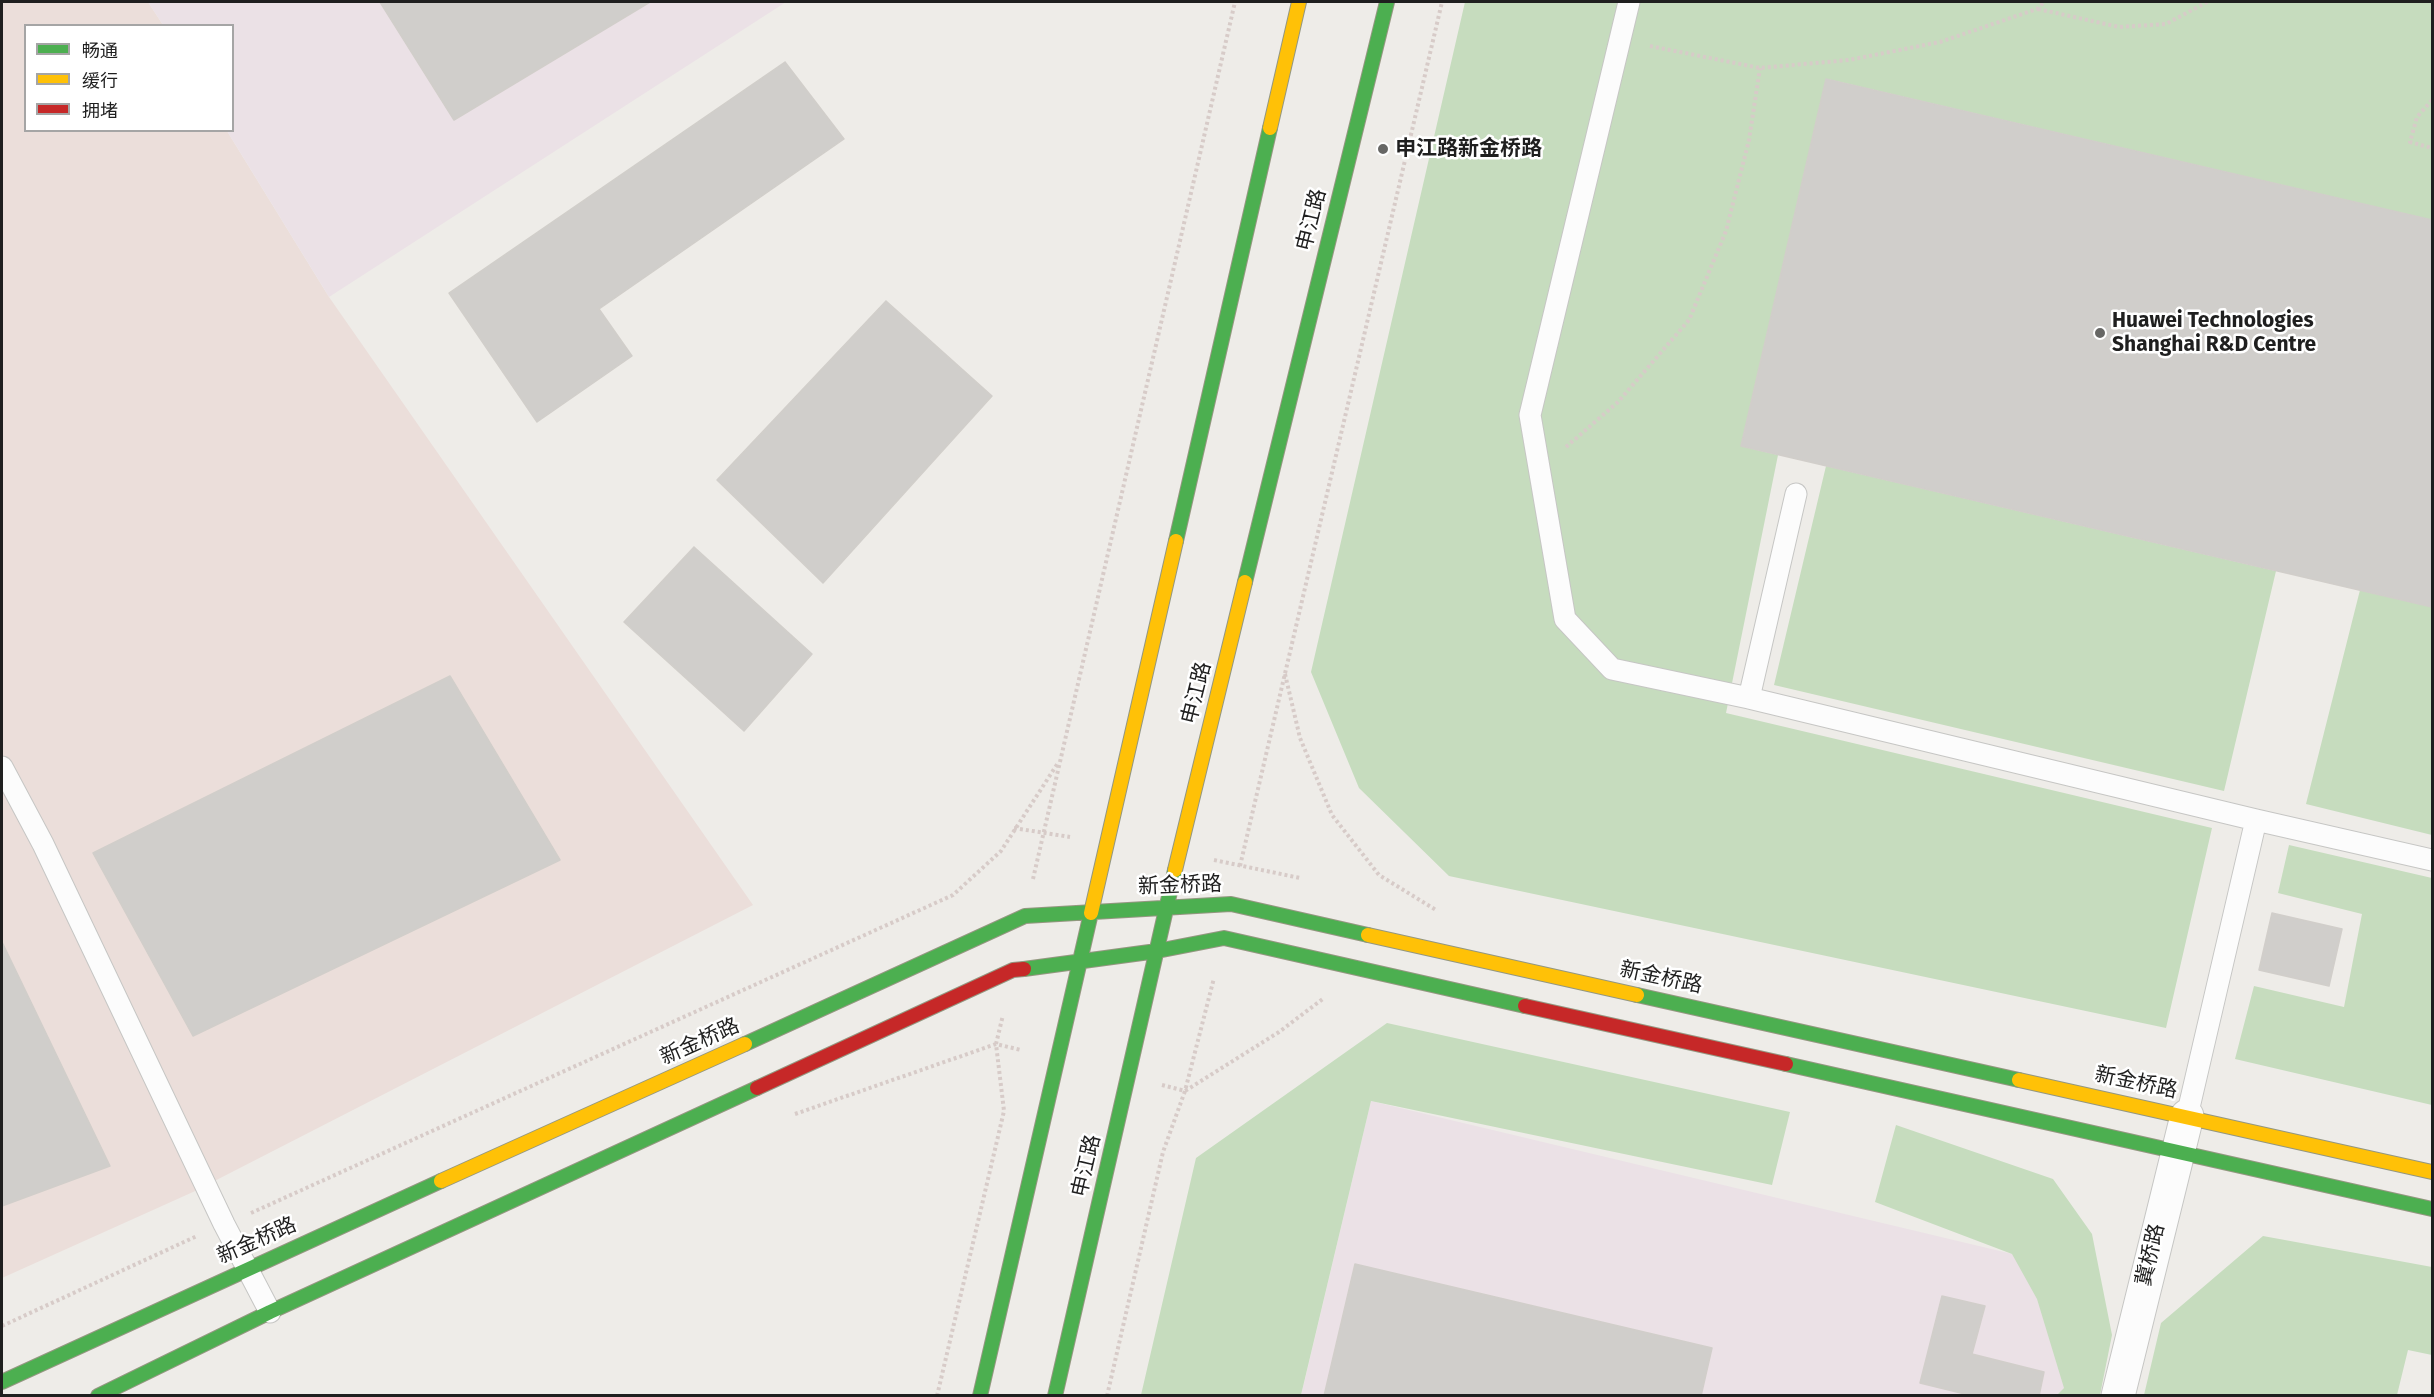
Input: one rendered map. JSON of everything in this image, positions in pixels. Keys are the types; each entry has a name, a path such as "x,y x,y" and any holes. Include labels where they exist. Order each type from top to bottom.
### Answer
{"street":[{"path":"980,1395 1299,2"},
{"name":"申江路","path":"1055,1395 1166,907 1387,2"},
{"name":"新金桥路","path":"2,1382 248,1268 971,943 1025,916 1231,904 2433,1172"},
{"path":"98,1395 270,1312 1013,970 1157,951 1224,938 2433,1209"},
{"name":"冀桥路","path":"2118,1395 2187,1116"}],"lane":[{"path":"1629,2 1530,415 1565,619 1612,669 1749,698 2256,820 2433,860"},
{"path":"1749,698 1797,494"},
{"path":"2,767 48,854 224,1224 270,1312"},
{"path":"2187,1116 2256,820"}],"path":[{"path":"1014,828 1043,832 1235,2"},
{"path":"1240,864 1443,2"},
{"path":"1619,40 1760,68 1849,60 1940,42 2037,9 2044,2"},
{"path":"2037,9 2119,27 2166,24 2206,2"},
{"path":"1540,471 1618,402 1689,320 1726,231 1749,140 1760,68"},
{"path":"2433,100 2417,117 2410,142 2433,148"},
{"path":"1285,673 1300,738 1332,815 1379,875 1437,910"},
{"path":"2,1326 953,895 1001,851 1059,760"},
{"path":"1107,1395 1163,1152 1185,1091 1279,1032 1328,995"},
{"path":"937,1395 1004,1111 996,1044 948,1059"}],"shaded area":[{"path":"2,2 148,2 162,24 24,24 24,132 228,132 329,297 753,905 193,1192 2,1278"},
{"path":"148,2 786,2 329,297 228,132 234,132 234,24 162,24"},
{"path":"1371,1101 2092,1273 2063,1395 1301,1396"}],"green space":[{"path":"1465,2 2432,2 2432,220 1827,79 1741,446 1778,455 1726,713 2212,828 2166,1028 1449,876 1359,788 1311,672"},
{"path":"1826,466 2276,571 2224,791 1774,685"},
{"path":"2360,590 2432,607 2432,835 2306,804"},
{"path":"2289,845 2432,878 2432,1105 2235,1059 2254,986 2344,1007 2362,914 2278,893"},
{"path":"1387,1023 1790,1112 1772,1185 1371,1101 1301,1395 1141,1395 1196,1158"},
{"path":"1896,1125 2053,1179 2092,1234 2112,1335 2100,1395 2057,1395 2064,1388 2037,1299 2012,1254 1875,1202"},
{"path":"2263,1236 2432,1267 2432,1355 2408,1350 2397,1395 2144,1395 2161,1323"}],"building":[{"path":"380,2 650,2 454,120"},
{"path":"785,62 844,139 599,309 632,356 537,422 449,293"},
{"name":"Huawei Technologies Shanghai R&D Centre","path":"1826,79 2432,220 2432,607 1741,446"},
{"path":"886,301 992,396 823,583 717,480"},
{"path":"694,547 812,654 744,731 624,622"},
{"path":"450,676 560,860 193,1036 93,853"},
{"path":"2272,913 2342,929 2329,986 2259,970"},
{"path":"2,942 110,1166 2,1206"},
{"path":"1355,1264 1712,1348 1701,1396 1324,1396"},
{"path":"1942,1296 1985,1306 1972,1354 2044,1372 2039,1396 1973,1396 1920,1383"}],"traffic: fast":[{"path":"1245,582 1387,2"},
{"path":"1176,541 1270,128"},
{"path":"1055,1396 1175,870"},
{"path":"745,1044 1025,916 1231,904 1368,935"},
{"path":"980,1396 1091,913"},
{"path":"1024,969 1157,951 1224,938 1525,1006"},
{"path":"1637,995 2019,1080"},
{"path":"1786,1064 2432,1209"},
{"path":"98,1396 270,1312 757,1088"},
{"path":"2,1382 441,1181"}],"traffic: slow":[{"path":"1270,128 1299,2"},
{"path":"1091,913 1176,541"},
{"path":"1175,870 1245,582"},
{"path":"1368,935 1637,995"},
{"path":"441,1181 745,1044"},
{"path":"2019,1080 2432,1172"}],"traffic: jam":[{"path":"757,1088 1013,970 1024,969"},
{"path":"1525,1006 1786,1064"}],"place":[{"name":"申江路新金桥路","path":"1383,149"},
{"name":"Huawei Technologies Shanghai R&D Centre","path":"2100,333"}]}
